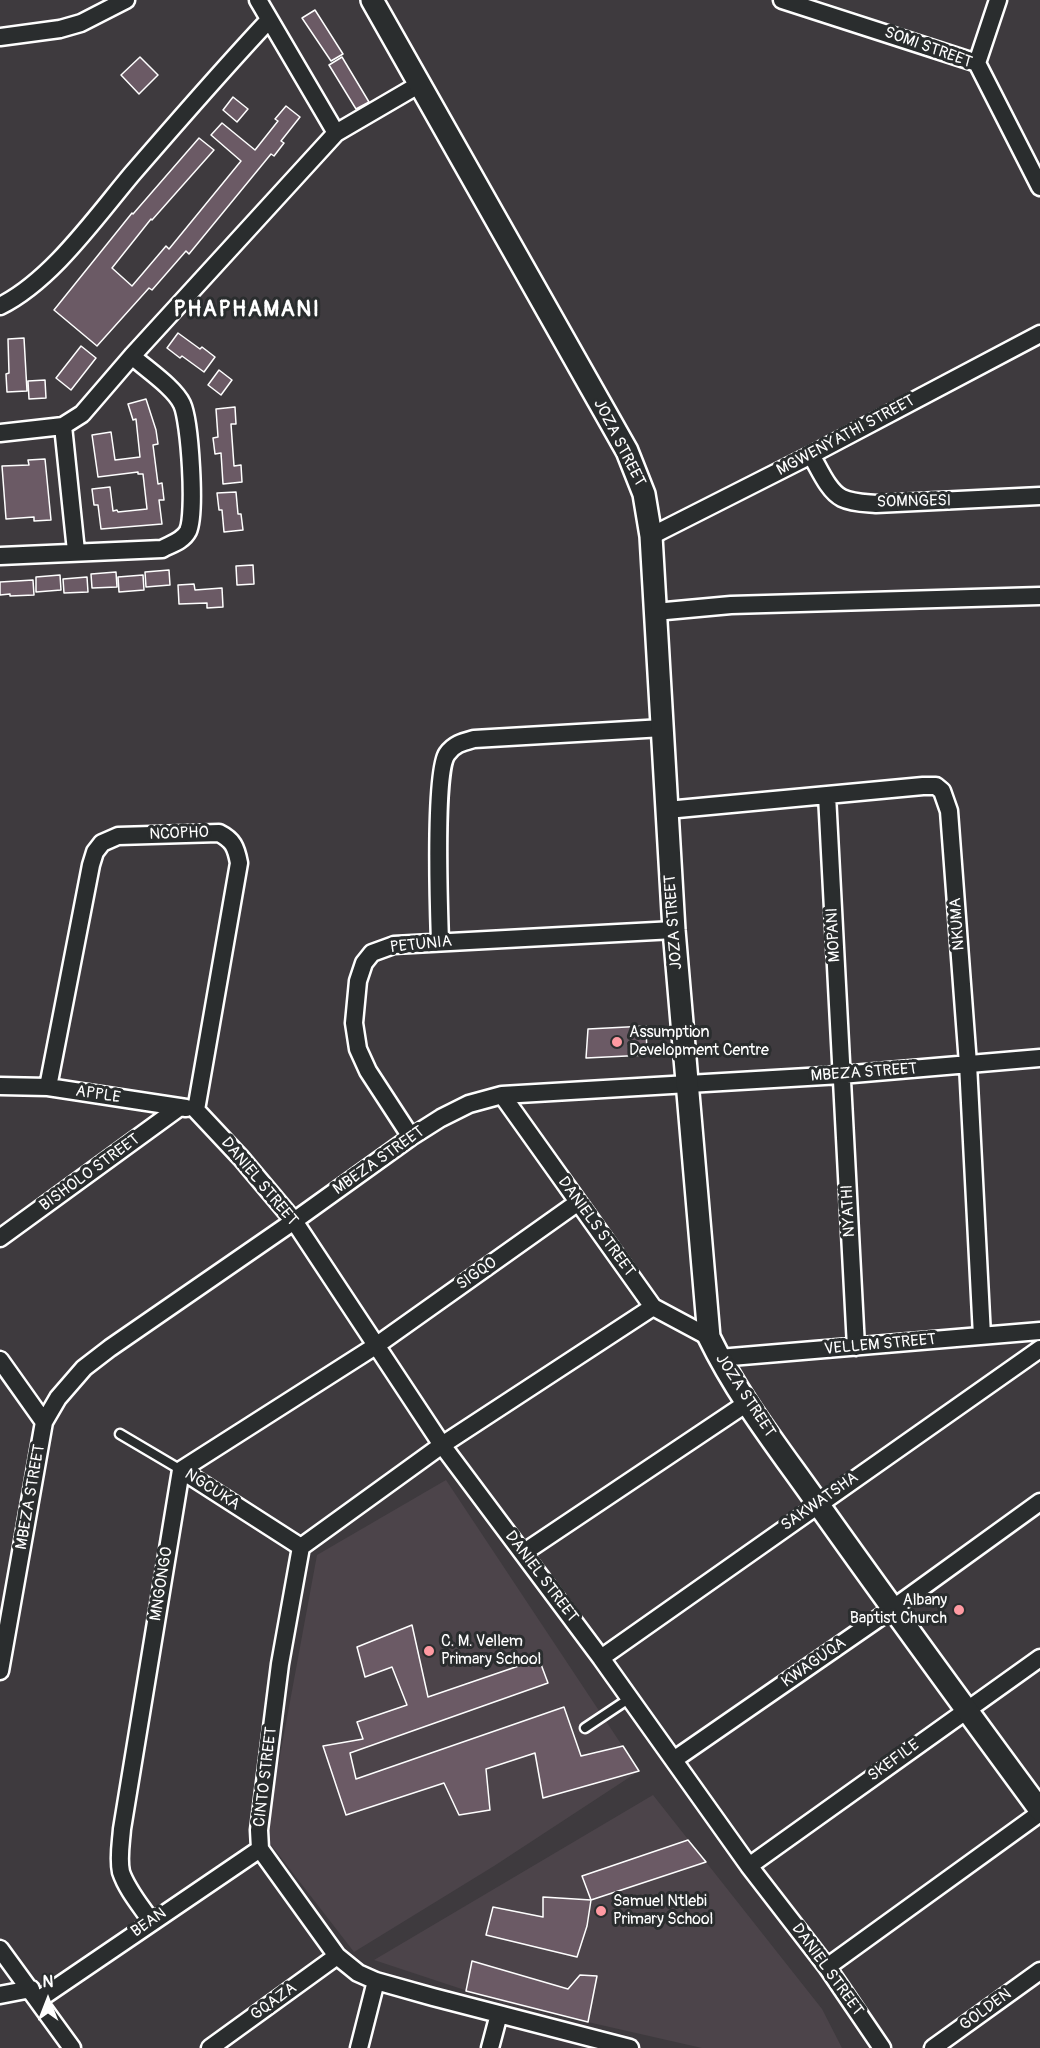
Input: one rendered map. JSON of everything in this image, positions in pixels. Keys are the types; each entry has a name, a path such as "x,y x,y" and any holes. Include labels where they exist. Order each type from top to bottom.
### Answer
{"street":[{"path":"0,37 60,29 81,23 126,0"},
{"path":"258,0 336,133"},
{"name":"JOZA STREET","path":"372,0 627,451 644,494 651,536 674,930 709,1337 719,1359 747,1403 892,1609 1040,1812"},
{"name":"SOMI STREET","path":"782,0 977,63 1040,187"},
{"path":"977,63 998,0"},
{"path":"0,306 16,298 52,268 198,96 269,20"},
{"path":"0,433 63,426 82,414 132,356 336,133 420,84"},
{"name":"MGWENYATHI STREET","path":"651,536 811,455 1040,334"},
{"path":"0,556 162,549 181,539 188,531 192,513 189,444 182,404 176,394 132,356"},
{"path":"63,426 76,551"},
{"name":"SOMNGESI","path":"811,455 835,492 842,498 852,501 888,503 1040,496"},
{"path":"655,612 731,605 1040,596"},
{"path":"440,942 439,816 442,774 445,755 456,744 474,739 663,728"},
{"name":"NKUMA","path":"668,810 923,786 936,786 946,797 950,822 968,1064 982,1336"},
{"name":"MOPANI","path":"827,795 841,1075"},
{"name":"NCOPHO","path":"48,1087 95,852 102,843 118,836 219,833 230,839 236,848 239,863 188,1108"},
{"name":"PETUNIA","path":"411,1137 368,1071 358,1048 354,1023 358,981 364,963 372,953 393,945 674,930"},
{"name":"MBEZA STREET","path":"0,1671 44,1422 58,1398 84,1368 441,1118 469,1104 502,1095 841,1075 1040,1058"},
{"name":"NYATHI","path":"841,1075 856,1347"},
{"name":"APPLE","path":"0,1086 48,1087 188,1108"},
{"name":"DANIELS STREET","path":"502,1095 653,1307 709,1337"},
{"name":"DANIEL STREET","path":"188,1108 241,1158 294,1221 442,1444 675,1759 749,1866 826,1967 882,2048"},
{"name":"BISHOLO STREET","path":"0,1238 188,1108"},
{"name":"SIGQO","path":"377,1344 578,1203"},
{"path":"302,1547 442,1444 653,1307"},
{"name":"VELLEM STREET","path":"719,1359 1039,1333"},
{"path":"181,1470 377,1344"},
{"name":"SAKWATSHA","path":"601,1658 818,1503 1040,1349"},
{"path":"0,1360 44,1422"},
{"path":"523,1553 747,1403"},
{"name":"NGCUKA","path":"181,1470 302,1547"},
{"name":"MNGONGO","path":"151,1921 126,1882 121,1870 120,1855 124,1817 181,1470"},
{"name":"KWAGUQA","path":"675,1759 892,1609 1040,1502"},
{"name":"CINTO STREET","path":"302,1547 280,1664 260,1812 260,1849 337,1956 358,1973 376,1981 625,2047"},
{"name":"SKEFILE","path":"749,1866 1040,1658"},
{"path":"826,1967 1040,1812"},
{"name":"BEAN","path":"34,1994 86,1969 151,1921 260,1849"},
{"path":"0,1949 72,2048"},
{"name":"GQAZA","path":"210,2048 337,1956"},
{"name":"GOLDEN","path":"933,2048 1040,1971"},
{"path":"359,2048 376,1981"},
{"path":"0,1995 34,1994"},
{"path":"490,2048 499,2014"}],"lane":[{"name":"NGCUKA","path":"120,1434 181,1470"},
{"path":"585,1728 630,1698"}],"shaded area":[{"name":"C. M. Vellem Primary School","path":"446,1480 639,1771 494,1866 354,1952 265,1837 317,1555"},
{"name":"Samuel Ntlebi Primary School","path":"653,1795 822,2009 842,2048 702,2048 504,2003 374,1960"}],"building":[{"path":"315,10 343,54 331,61 302,18"},
{"path":"140,57 158,75 139,94 121,75"},
{"path":"342,57 369,102 356,109 329,65"},
{"path":"233,97 248,109 237,122 223,110"},
{"path":"286,106 300,117 281,141 284,143 274,156 271,154 189,254 186,251 152,290 149,288 97,346 54,310 132,213 199,138 214,150 151,219 112,268 132,286 166,246 169,249 241,161 211,135 222,123 255,150 278,121 275,119"},
{"path":"178,333 215,357 204,372 167,348"},
{"path":"24,338 27,391 7,392 8,339"},
{"path":"81,346 96,358 71,390 56,378"},
{"path":"219,370 232,380 221,395 208,385"},
{"path":"45,380 46,398 29,399 28,381"},
{"path":"146,399 158,444 153,445 158,484 162,483 164,500 159,500 162,524 101,529 98,505 94,505 92,489 110,487 113,511 147,509 143,474 138,474 138,472 98,477 92,435 111,432 115,460 140,457 136,419 133,420 128,404"},
{"path":"235,407 236,424 231,424 234,466 241,465 242,482 223,484 221,453 215,454 213,438 218,437 216,409"},
{"path":"45,459 51,520 34,521 34,517 6,519 2,466 29,465 28,460"},
{"path":"236,492 238,514 241,514 243,530 224,532 222,510 219,510 217,493"},
{"path":"253,565 254,584 237,585 236,566"},
{"path":"169,570 170,585 146,587 145,572"},
{"path":"116,572 117,587 92,588 91,574"},
{"path":"60,575 61,590 36,592 36,577"},
{"path":"143,575 144,590 119,592 118,577"},
{"path":"87,577 88,592 64,593 63,579"},
{"path":"33,580 34,595 0,595 0,582"},
{"path":"194,584 195,590 222,588 223,607 207,608 207,603 179,604 178,585"},
{"name":"Assumption Development Centre","path":"646,1026 647,1055 586,1058 588,1029"},
{"path":"412,1625 428,1697 539,1659 548,1683 350,1753 356,1779 564,1707 581,1756 623,1746 639,1771 543,1798 535,1753 486,1769 490,1810 459,1815 444,1783 346,1815 323,1746 363,1739 357,1722 407,1705 392,1667 365,1677 357,1647"},
{"path":"688,1840 706,1862 591,1900 582,1876"},
{"path":"543,1897 591,1900 587,1926 577,1957 486,1935 493,1907 543,1917"},
{"path":"472,1961 568,1989 580,1975 597,1976 588,2022 466,1991"}],"place":[{"name":"Assumption Development Centre","path":"617,1042"},
{"name":"Albany Baptist Church","path":"959,1610"},
{"name":"C. M. Vellem Primary School","path":"429,1651"},
{"name":"Samuel Ntlebi Primary School","path":"601,1911"}],"district":[{"name":"PHAPHAMANI","path":"247,310"}]}
